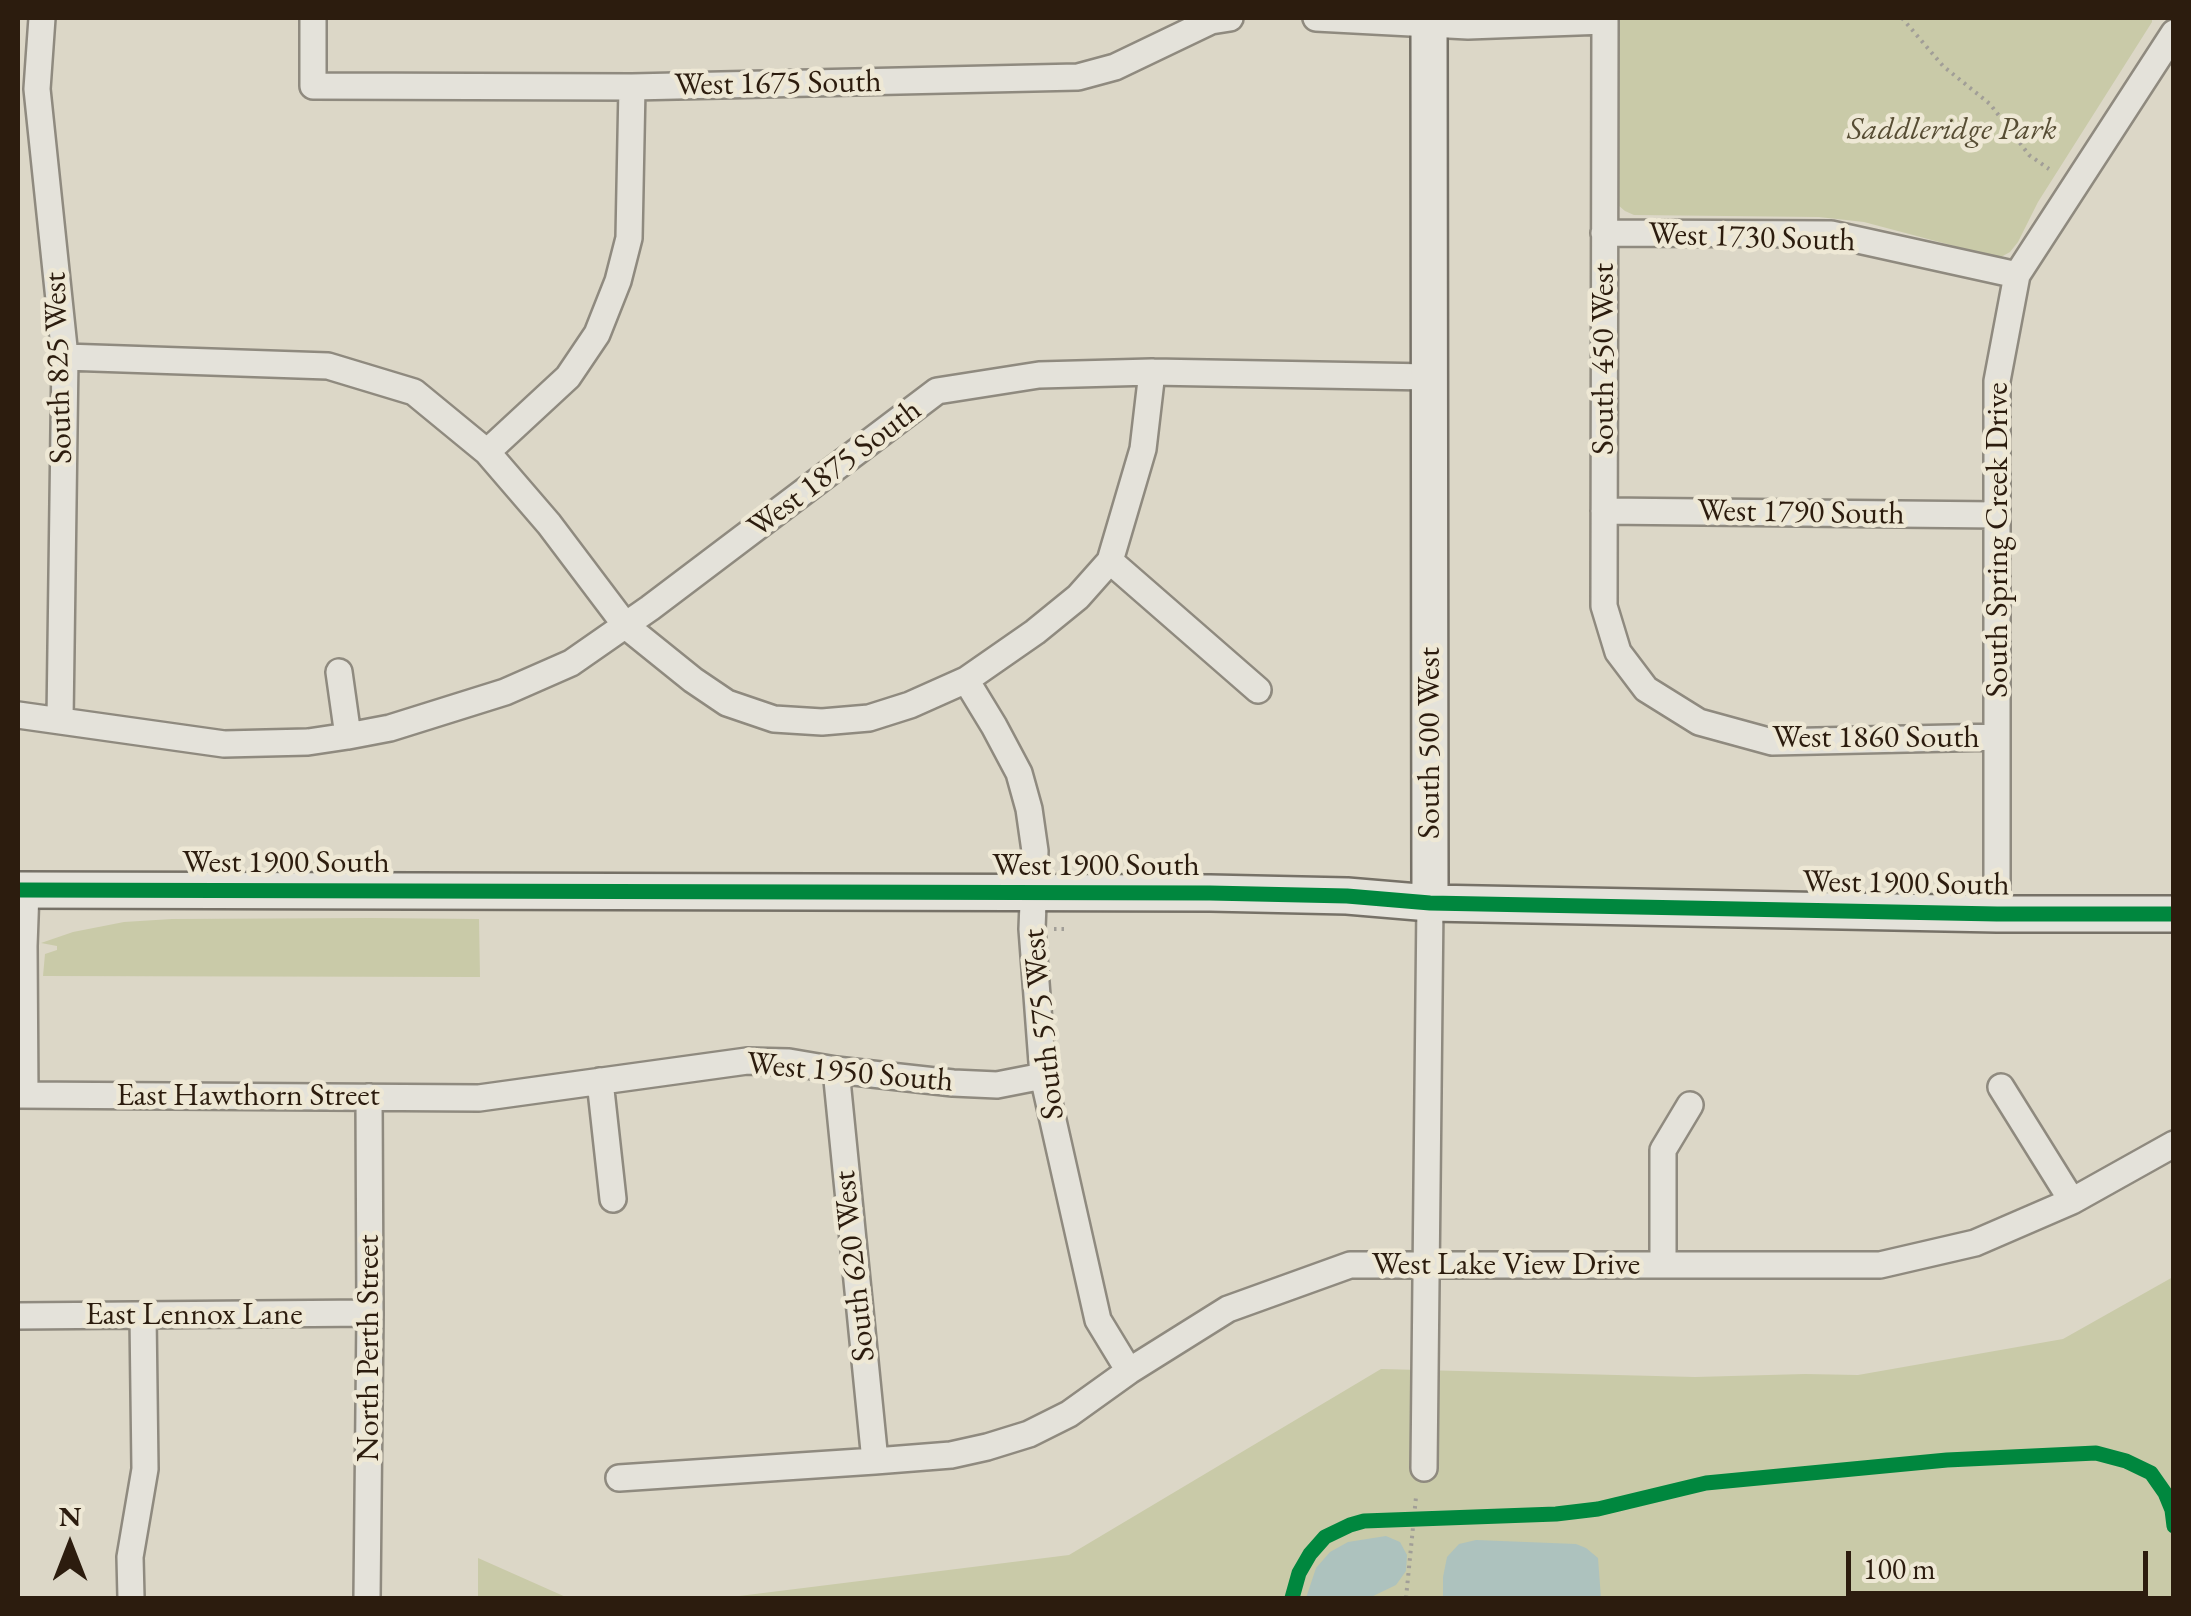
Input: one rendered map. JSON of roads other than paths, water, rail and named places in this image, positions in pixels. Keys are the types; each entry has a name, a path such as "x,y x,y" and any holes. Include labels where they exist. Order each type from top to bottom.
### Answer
{"street":[{"name":"South 825 West","path":"42,18 36,89 65,357 60,720"},
{"name":"West 1675 South","path":"313,18 313,86 632,88 1078,77 1115,66 1211,21 1230,18"},
{"path":"1316,18 1468,26 1605,19"},
{"name":"South 450 West","path":"1605,19 1604,606 1618,652 1646,689"},
{"name":"South 500 West","path":"1424,1468 1430,902 1428,21"},
{"name":"South Spring Creek Drive","path":"1997,914 1997,381 2017,275 2174,33"},
{"path":"487,452 568,377 597,334 618,281 629,238 632,88"},
{"name":"West 1730 South","path":"1604,233 1830,234 2017,275"},
{"path":"65,357 328,366 414,392 487,452 549,524 626,626 727,703 774,719 822,722 869,718 966,680 1078,597 1110,561 1143,449 1152,372"},
{"name":"West 1875 South","path":"18,714 224,744 308,742 390,728 505,692 571,663 937,392 1039,374 1430,377"},
{"name":"West 1790 South","path":"1604,511 1997,516"},
{"path":"1110,561 1258,690"},
{"path":"338,672 348,736"},
{"name":"South 575 West","path":"966,680 1019,773 1029,810 1035,852 1032,929 1043,1076 1098,1320 1129,1371"},
{"name":"West 1860 South","path":"1646,689 1699,722 1772,742 1997,738"},
{"path":"21,1095 22,890"},
{"name":"West 1900 South","path":"22,890 1210,893 1430,902 2174,914"},
{"name":"West 1950 South","path":"479,1098 747,1060 953,1083 997,1085 1043,1076"},
{"name":"South 620 West","path":"836,1070 875,1461"},
{"path":"600,1081 613,1199"},
{"path":"2001,1087 2072,1202"},
{"name":"East Hawthorn Street","path":"21,1095 479,1098"},
{"name":"North Perth Street","path":"367,1598 369,1097"},
{"path":"1664,1265 1664,1150 1690,1104"},
{"name":"West Lake View Drive","path":"619,1478 951,1455 1028,1434 1069,1414 1129,1371 1228,1310 1350,1265 1880,1265 1975,1243 2072,1202 2174,1144"},
{"name":"East Lennox Lane","path":"18,1316 370,1314"},
{"path":"131,1598 130,1556 145,1470 143,1315"}],"park label":[{"name":"Saddleridge Park","path":"1952,130"}]}
